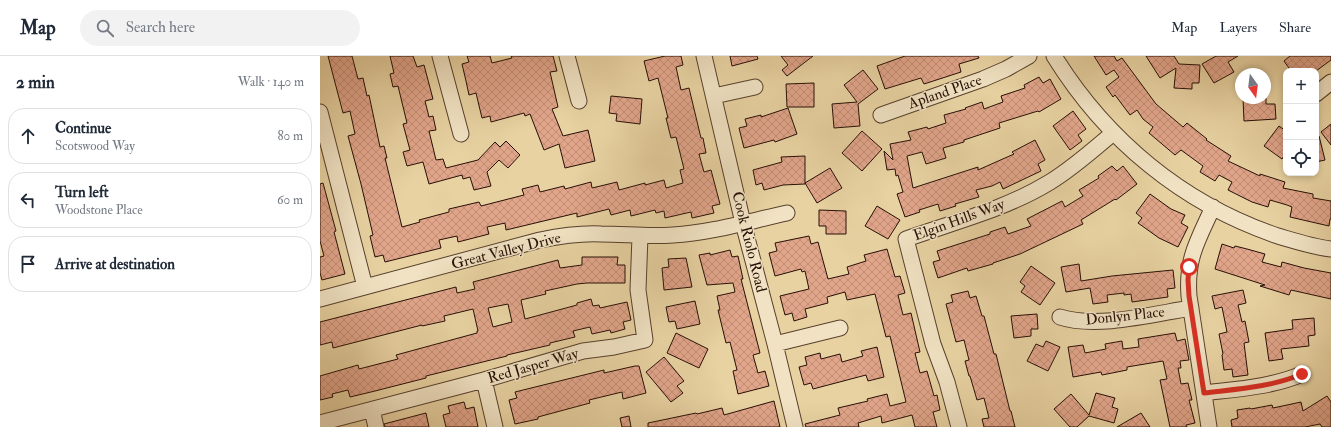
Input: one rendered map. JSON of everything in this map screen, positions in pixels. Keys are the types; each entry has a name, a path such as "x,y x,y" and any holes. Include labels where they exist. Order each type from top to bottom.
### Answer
{"street":[{"path":"440,56 461,134"},
{"path":"567,56 579,101"},
{"name":"Cook Riolo Road","path":"704,56 743,223 795,427"},
{"name":"Apland Place","path":"880,115 983,79 1006,69 1029,56"},
{"path":"1054,56 1067,78 1089,107 1113,133 1163,176 1187,193 1238,220 1265,231 1293,240 1331,249"},
{"path":"1319,92 1331,82"},
{"path":"714,96 755,88"},
{"path":"320,112 365,287"},
{"name":"Elgin Hills Way","path":"959,427 947,382 933,344 906,239 1002,206 1032,192 1073,167 1113,133"},
{"path":"1209,427 1188,280 1189,267 1193,251 1213,207"},
{"name":"Great Valley Drive","path":"320,299 540,240 570,235 674,235 704,231 787,213"},
{"name":"Red Jasper Way","path":"320,423 484,380 583,351 614,347 645,340 638,290 640,236"},
{"name":"Donlyn Place","path":"1060,317 1078,321 1095,322 1124,319 1191,308"},
{"path":"775,344 840,328"},
{"path":"1204,393 1277,382 1302,374"},
{"path":"484,380 495,427"},
{"path":"372,410 376,427"}],"building":[{"path":"328,56 352,56 358,79 363,78 367,96 369,95 380,147 384,146 387,158 385,158 402,227 420,222 419,220 449,212 449,209 479,202 481,206 524,195 522,189 538,185 540,192 564,186 565,189 591,182 592,188 617,182 619,190 664,180 666,188 683,183 680,170 684,169 676,137 671,138 666,118 668,118 658,78 649,81 644,61 665,56 681,56 683,65 676,67 681,90 689,88 706,153 699,154 704,172 711,170 720,204 712,206 714,213 692,218 691,212 665,218 664,211 656,213 655,210 631,216 630,210 611,215 609,209 577,217 577,213 506,230 505,223 487,227 489,234 458,242 457,236 439,240 441,248 385,262 383,255 375,257 370,236 373,235 348,136 355,134 350,111 343,113"},
{"path":"390,56 413,56 417,67 424,65 433,99 425,101 429,117 433,116 436,130 429,131 436,160 443,159 446,168 478,160 495,142 500,147 506,141 520,155 508,168 499,160 487,172 491,186 474,190 470,177 463,179 462,175 429,184 423,162 407,166 403,152 410,150 403,124 407,123 398,86 393,87 390,74 394,73"},
{"path":"467,56 490,56 492,63 512,58 511,56 553,56 557,71 550,72 558,107 552,109 563,136 588,130 595,161 565,168 559,144 544,150 530,114 525,116 524,113 491,122 490,116 482,118 476,93 469,95 462,64 469,62"},
{"path":"730,56 757,56 758,59 732,66"},
{"path":"781,56 813,56 787,76 782,70 788,65"},
{"path":"905,56 978,56 979,58 959,64 961,72 924,84 921,78 885,89 877,66"},
{"path":"1094,56 1114,56 1117,61 1122,58 1156,104 1183,127 1187,123 1207,139 1206,140 1231,156 1228,161 1260,176 1260,174 1285,182 1283,188 1313,194 1313,198 1331,201 1331,219 1329,226 1290,217 1292,207 1287,205 1270,200 1268,207 1252,202 1228,190 1232,182 1219,175 1215,181 1200,172 1203,166 1181,150 1175,155 1149,133 1153,127 1143,119 1137,110 1130,115 1115,95 1113,97 1106,87 1119,77 1114,70 1106,75"},
{"path":"1146,56 1174,56 1179,64 1200,65 1199,83 1192,83 1192,89 1174,88 1176,68 1160,78"},
{"path":"1216,56 1238,56 1228,62 1234,72 1214,83 1202,64"},
{"path":"1290,56 1331,56 1331,60 1319,69 1289,68 1284,61"},
{"path":"863,70 878,89 858,104 860,126 834,128 832,104 857,102 844,85"},
{"path":"1039,77 1043,83 1050,79 1061,99 1039,112 1038,111 999,123 1000,128 964,140 964,142 943,148 946,158 926,164 922,152 907,156 913,188 978,167 978,170 1014,154 1012,152 1035,140 1045,160 1038,164 1041,171 1003,189 1000,182 992,186 976,190 979,197 955,204 956,206 940,211 938,204 919,210 920,212 905,217 897,194 903,192 898,175 896,176 895,169 887,170 884,151 893,160 890,144 911,140 908,132 927,127 928,129 946,123 944,115 966,109 965,108 982,102 984,109 1003,102 1001,96 1025,88 1024,85"},
{"path":"814,83 814,107 787,107 786,84"},
{"path":"611,96 642,99 640,124 616,121 617,114 609,113"},
{"path":"1243,104 1275,104 1276,119 1244,121"},
{"path":"788,108 797,134 775,142 774,140 744,148 739,128 747,126 745,119 761,115 761,117"},
{"path":"1073,111 1086,129 1078,135 1082,141 1070,150 1053,126"},
{"path":"1331,124 1331,145 1321,132"},
{"path":"1279,126 1283,129 1282,159 1264,146"},
{"path":"862,131 882,149 862,171 842,153"},
{"path":"1319,136 1325,160 1319,161"},
{"path":"805,156 805,184 783,185 764,190 762,183 756,185 753,170 782,162 781,157"},
{"path":"1112,166 1117,171 1123,166 1137,184 1116,200 1115,199 1081,220 1083,224 1020,254 993,264 968,271 967,268 938,278 933,262 940,260 937,251 990,234 990,232 1005,227 1008,234 1031,226 1027,219 1062,201 1065,207 1083,196 1079,190 1099,178 1098,176"},
{"path":"830,168 842,188 817,203 805,183"},
{"path":"323,183 336,231 334,232 345,274 322,280 320,273 320,257 324,256 320,241 320,184"},
{"path":"1150,194 1171,209 1185,215 1181,223 1188,227 1178,247 1159,238 1138,223 1142,218 1136,213"},
{"path":"877,206 900,220 888,239 865,226"},
{"path":"819,210 846,211 846,234 826,234 826,226 819,226"},
{"path":"809,236 811,244 818,242 828,279 849,274 847,267 866,261 864,255 887,249 895,277 900,276 905,293 898,295 903,315 911,313 920,352 915,353 920,373 927,371 934,396 937,395 940,410 933,412 937,427 915,427 912,415 882,423 881,416 858,423 859,427 806,427 805,424 840,415 838,408 868,401 867,399 887,394 890,406 906,402 890,336 886,337 875,294 847,300 845,292 827,297 828,303 805,309 807,317 794,321 792,313 785,315 780,296 809,289 805,271 802,272 801,269 775,276 769,253 777,251 775,243"},
{"path":"1222,244 1265,254 1262,262 1281,267 1282,262 1331,273 1331,299 1291,290 1289,295 1260,286 1265,285 1215,269"},
{"path":"730,250 732,257 738,256 743,279 741,279 760,353 753,355 758,373 765,371 769,386 738,394 733,371 737,370 730,342 726,343 718,310 720,310 717,296 735,292 733,283 707,285 699,255 710,253 710,255"},
{"path":"582,257 618,257 617,265 625,265 625,283 577,284 545,291 546,294 521,300 525,319 577,305 577,303 591,299 593,306 599,305 600,308 627,302 631,320 623,322 625,329 611,333 610,330 592,334 590,327 573,331 575,337 550,343 550,345 426,376 426,378 350,397 348,390 332,394 333,397 320,400 320,376 358,365 359,369 398,359 396,355 477,333 478,331 473,309 444,316 445,321 422,325 333,348 332,342 320,345 320,322 456,287 457,293 475,289 473,282 558,260 560,268 582,265","holes":["508,304 512,322 493,327 488,308"]},
{"path":"686,258 692,287 664,290 662,268 669,267 668,259"},
{"path":"1079,264 1081,281 1112,276 1173,270 1175,288 1167,289 1168,297 1132,302 1131,294 1124,295 1124,293 1107,295 1108,302 1093,304 1090,288 1066,292 1061,267"},
{"path":"1031,266 1055,283 1040,305 1021,292 1025,286 1020,282"},
{"path":"1243,290 1246,303 1238,305 1242,322 1245,321 1249,342 1244,343 1248,375 1233,377 1232,369 1224,370 1223,354 1219,334 1227,332 1222,307 1215,309 1212,296"},
{"path":"968,291 970,298 976,296 982,316 984,316 994,354 996,354 1015,427 984,427 982,419 989,418 984,398 977,400 965,361 969,360 964,340 956,342 946,304 953,302 951,295"},
{"path":"695,301 700,324 677,329 675,321 669,322 666,307"},
{"path":"1037,314 1038,329 1031,329 1031,336 1014,338 1011,316"},
{"path":"1314,318 1315,335 1308,336 1309,346 1281,349 1283,359 1269,361 1265,333 1293,329 1292,320"},
{"path":"676,333 708,349 699,368 667,353"},
{"path":"1175,333 1177,341 1185,339 1189,360 1180,361 1181,368 1178,368 1181,384 1188,383 1192,400 1189,400 1195,423 1186,425 1187,427 1170,427 1160,380 1167,379 1163,361 1127,367 1127,370 1102,375 1101,372 1073,377 1068,347 1083,345 1085,353 1106,349 1105,344 1122,341 1123,349 1139,347 1138,339"},
{"path":"1046,341 1060,347 1048,371 1027,361 1036,344 1043,347"},
{"path":"877,347 884,377 868,381 866,375 813,389 811,383 804,385 799,367 807,365 805,357 820,353 821,359 840,354 842,362 863,356 861,351"},
{"path":"664,357 684,381 677,386 683,393 671,402 646,372"},
{"path":"639,366 646,393 623,399 622,392 589,400 590,403 538,417 538,419 515,424 509,400 517,398 515,392 604,370 604,373"},
{"path":"1096,393 1115,398 1112,407 1118,409 1114,423 1089,416 1077,427 1070,427 1054,409 1071,394 1089,415"},
{"path":"1327,396 1331,402 1331,427 1322,427 1320,424 1305,427 1232,427 1231,420 1238,418 1237,410 1272,405 1273,408 1301,402 1303,411"},
{"path":"774,401 780,427 648,427 648,423 696,413 722,408 724,415"},
{"path":"464,402 466,409 474,407 478,427 446,427 443,415 450,413 448,406"},
{"path":"426,413 429,427 385,427 384,424"},
{"path":"1141,413 1150,427 1117,427"},
{"path":"629,416 631,427 622,427 620,418"}],"route":[{"path":"1189,267 1189,296 1204,393 1277,382 1302,374"}]}
